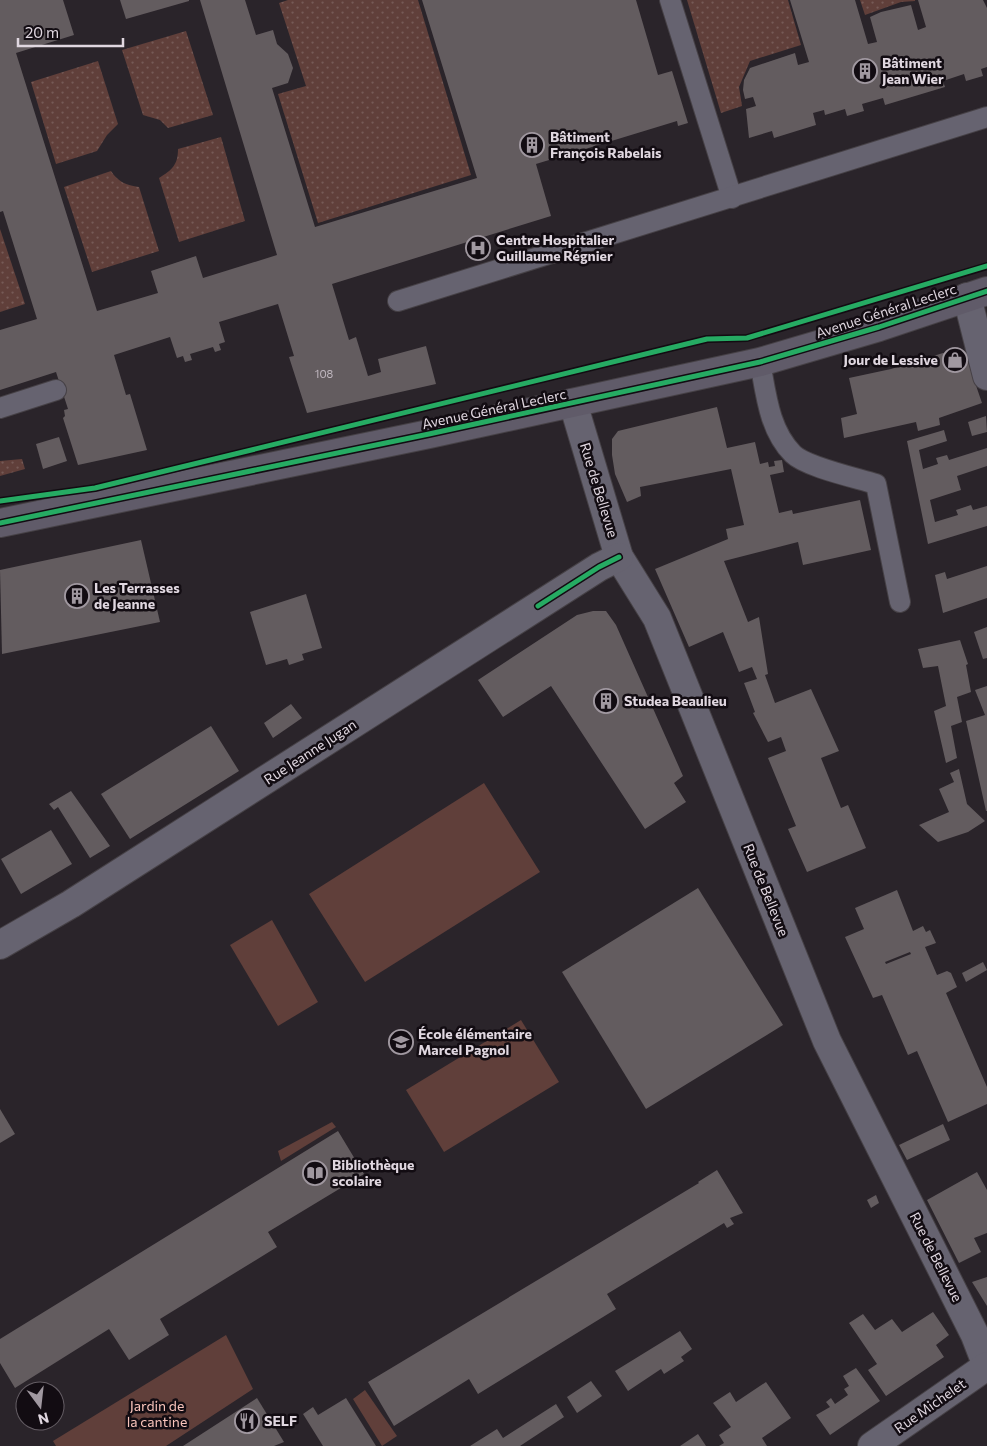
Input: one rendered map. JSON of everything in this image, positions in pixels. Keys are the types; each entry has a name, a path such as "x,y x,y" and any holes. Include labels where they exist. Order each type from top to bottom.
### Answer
{"main road":[{"name":"Avenue Général Leclerc","path":"0,524 760,362 879,327 977,294"}],"street":[{"path":"977,294 987,376"},
{"name":"Rue de Bellevue","path":"573,403 619,557 657,618 827,1041 975,1335 987,1366"},
{"name":"Rue Jeanne Jugan","path":"0,945 71,904 599,567 619,557"},
{"name":"Rue Michelet","path":"872,1446 987,1366"}],"lane":[{"path":"670,0 732,198"},
{"path":"398,301 987,117"},
{"path":"760,362 767,403 777,432 794,455 825,469 876,484 900,602"},
{"path":"0,408 56,390"}],"green space":[{"path":"288,0 418,0 471,175 318,223 278,94 306,86 279,3"},
{"path":"687,0 788,0 801,45 750,61 739,87 742,106 721,113"},
{"path":"860,0 915,1 901,2 865,15"},
{"path":"186,31 213,115 168,128 160,120 143,115 122,50"},
{"path":"98,61 118,124 107,135 97,151 56,164 31,82"},
{"path":"221,137 245,221 179,242 159,178 175,163 178,149"},
{"path":"111,171 116,178 123,182 139,187 159,251 92,272 64,187"},
{"path":"0,229 25,304 0,312"},
{"path":"22,459 25,469 0,476 0,461"},
{"path":"484,783 540,872 365,982 309,894"},
{"path":"272,920 318,1002 278,1026 230,945"},
{"path":"521,1020 559,1082 444,1152 406,1090"},
{"path":"332,1122 336,1127 281,1161 278,1151"},
{"name":"Jardin de la cantine","path":"226,1335 253,1389 166,1446 56,1446 53,1441"},
{"path":"365,1390 397,1436 382,1446 353,1399"}],"building":[{"path":"0,0 63,0 74,35 16,53 97,311 158,293 151,271 196,256 203,278 277,255 200,0 245,0 256,35 273,30 277,44 288,54 293,68 288,83 272,88 315,227 477,178 422,0 636,0 658,75 672,71 688,123 678,126 677,121 536,164 551,216 332,284 349,340 356,337 368,376 381,372 378,359 426,346 436,384 307,413 289,357 294,356 278,304 219,322 225,342 219,344 221,350 215,352 213,347 190,354 192,360 185,362 183,356 177,358 170,337 114,355 126,395 130,394 147,450 78,465 63,418 65,416 64,410 68,409 56,372 0,390 0,330 37,319 3,211 0,212"},
{"path":"120,0 189,0 189,1 126,19"},
{"name":"Bâtiment Jean Wier","path":"790,0 855,0 868,44 877,42 870,17 881,12 911,5 918,30 926,27 918,0 983,0 987,8 987,67 981,69 983,76 966,81 964,74 943,81 945,87 885,105 883,98 862,104 864,111 847,116 845,109 825,115 824,110 813,113 816,125 774,138 772,131 749,138 746,109 756,106 753,97 745,99 743,90 744,80 750,68 795,53 798,65 809,62"},
{"path":"943,353 968,362 982,403 939,418 940,425 918,431 916,422 844,438 841,418 857,414 849,378 891,369"},
{"path":"717,407 727,448 755,442 760,464 768,462 769,467 775,466 774,461 782,460 784,472 770,475 779,513 792,510 793,514 860,500 871,550 803,565 798,542 724,561 748,622 759,617 768,674 765,675 775,703 811,689 839,751 821,758 841,808 848,805 866,848 807,872 788,829 796,826 768,758 786,751 781,737 768,742 753,713 755,712 744,683 757,679 752,667 739,672 723,632 689,647 655,569 728,539 726,529 744,525 731,469 640,487 641,496 627,502 615,474 612,439 618,431"},
{"path":"986,416 987,432 972,436 968,422"},
{"path":"944,430 947,441 919,450 923,469 938,464 936,458 947,455 949,460 987,448 987,466 957,476 961,490 930,500 935,522 958,515 956,510 971,505 973,510 987,506 987,526 928,544 907,441"},
{"path":"59,437 67,461 43,469 36,444"},
{"name":"Les Terrasses de Jeanne","path":"141,540 160,622 2,654 0,570"},
{"path":"987,566 987,598 943,613 935,575 945,572 947,579"},
{"path":"306,594 322,648 302,654 304,660 289,665 287,659 266,665 250,612"},
{"name":"Studea Beaulieu","path":"593,611 606,611 616,625 683,776 674,783 686,802 645,829 551,686 503,717 478,680 577,615"},
{"path":"987,627 987,658 983,659 974,632"},
{"path":"960,640 968,664 966,665 971,692 957,697 962,722 951,726 957,758 946,763 934,711 946,706 938,666 923,668 918,649"},
{"path":"987,686 986,811 966,721 985,715 975,690"},
{"path":"291,704 302,718 273,738 264,723"},
{"path":"211,726 239,771 130,839 101,794"},
{"path":"959,769 967,804 985,821 968,832 938,842 919,825 949,812 939,789 954,782 950,773"},
{"path":"71,791 110,846 90,858 58,807 54,810 49,804"},
{"path":"51,830 72,864 21,894 1,859"},
{"path":"698,888 783,1025 646,1109 562,972"},
{"path":"897,890 913,931 923,926 926,932 930,930 936,943 925,947 937,975 947,971 951,973 957,987 946,993 987,1087 987,1104 948,1122 917,1051 908,1055 882,995 873,998 845,937 864,929 855,908","holes":["910,952 911,954 886,964 885,962"]},
{"path":"983,962 987,970 966,982 962,973"},
{"path":"0,1109 15,1134 0,1143"},
{"path":"943,1124 950,1140 907,1160 899,1145"},
{"path":"338,1131 364,1174 268,1232 277,1247 160,1319 169,1335 129,1360 109,1329 26,1381 15,1381 15,1388 0,1363 0,1339"},
{"path":"717,1170 743,1213 730,1218 734,1224 727,1228 724,1223 607,1294 616,1309 478,1394 469,1379 394,1426 368,1382 699,1183"},
{"path":"977,1172 987,1190 987,1233 974,1238 981,1252 959,1263 927,1200"},
{"path":"876,1195 879,1203 871,1208 867,1200"},
{"path":"987,1277 987,1306 972,1282"},
{"path":"933,1312 949,1335 936,1345 944,1357 886,1396 868,1370 877,1364 849,1323 863,1314 875,1330 892,1319 902,1332"},
{"path":"680,1331 692,1349 681,1357 684,1361 664,1374 661,1369 628,1391 615,1371"},
{"path":"856,1368 880,1401 830,1435 816,1415 830,1407 826,1402 831,1398 835,1404 848,1395 844,1389 849,1386 843,1376"},
{"path":"591,1381 602,1396 577,1413 567,1397"},
{"path":"766,1382 791,1418 762,1438 767,1446 719,1446 724,1443 719,1435 731,1427 713,1403 730,1392 736,1402"},
{"name":"SELF","path":"257,1398 284,1442 274,1446 183,1446"},
{"path":"346,1398 376,1446 323,1446 303,1414 313,1407 318,1415"},
{"path":"556,1404 564,1417 520,1446 470,1446 497,1429 503,1438"},
{"path":"698,1434 706,1446 680,1446"}],"cycle path":[{"path":"0,501 95,488 707,339 747,338 987,266"},
{"path":"0,523 429,434 760,362 879,327 987,291"},
{"path":"538,606 599,567 619,557"}],"place":[{"name":"Bâtiment Jean Wier","path":"865,71"},
{"name":"Bâtiment François Rabelais","path":"532,145"},
{"name":"Centre Hospitalier Guillaume Régnier","path":"478,248"},
{"name":"Jour de Lessive","path":"955,360"},
{"name":"Les Terrasses de Jeanne","path":"77,596"},
{"name":"Studea Beaulieu","path":"606,701"},
{"name":"École élémentaire Marcel Pagnol","path":"401,1042"},
{"name":"Bibliothèque scolaire","path":"315,1173"},
{"name":"SELF","path":"247,1421"}]}
